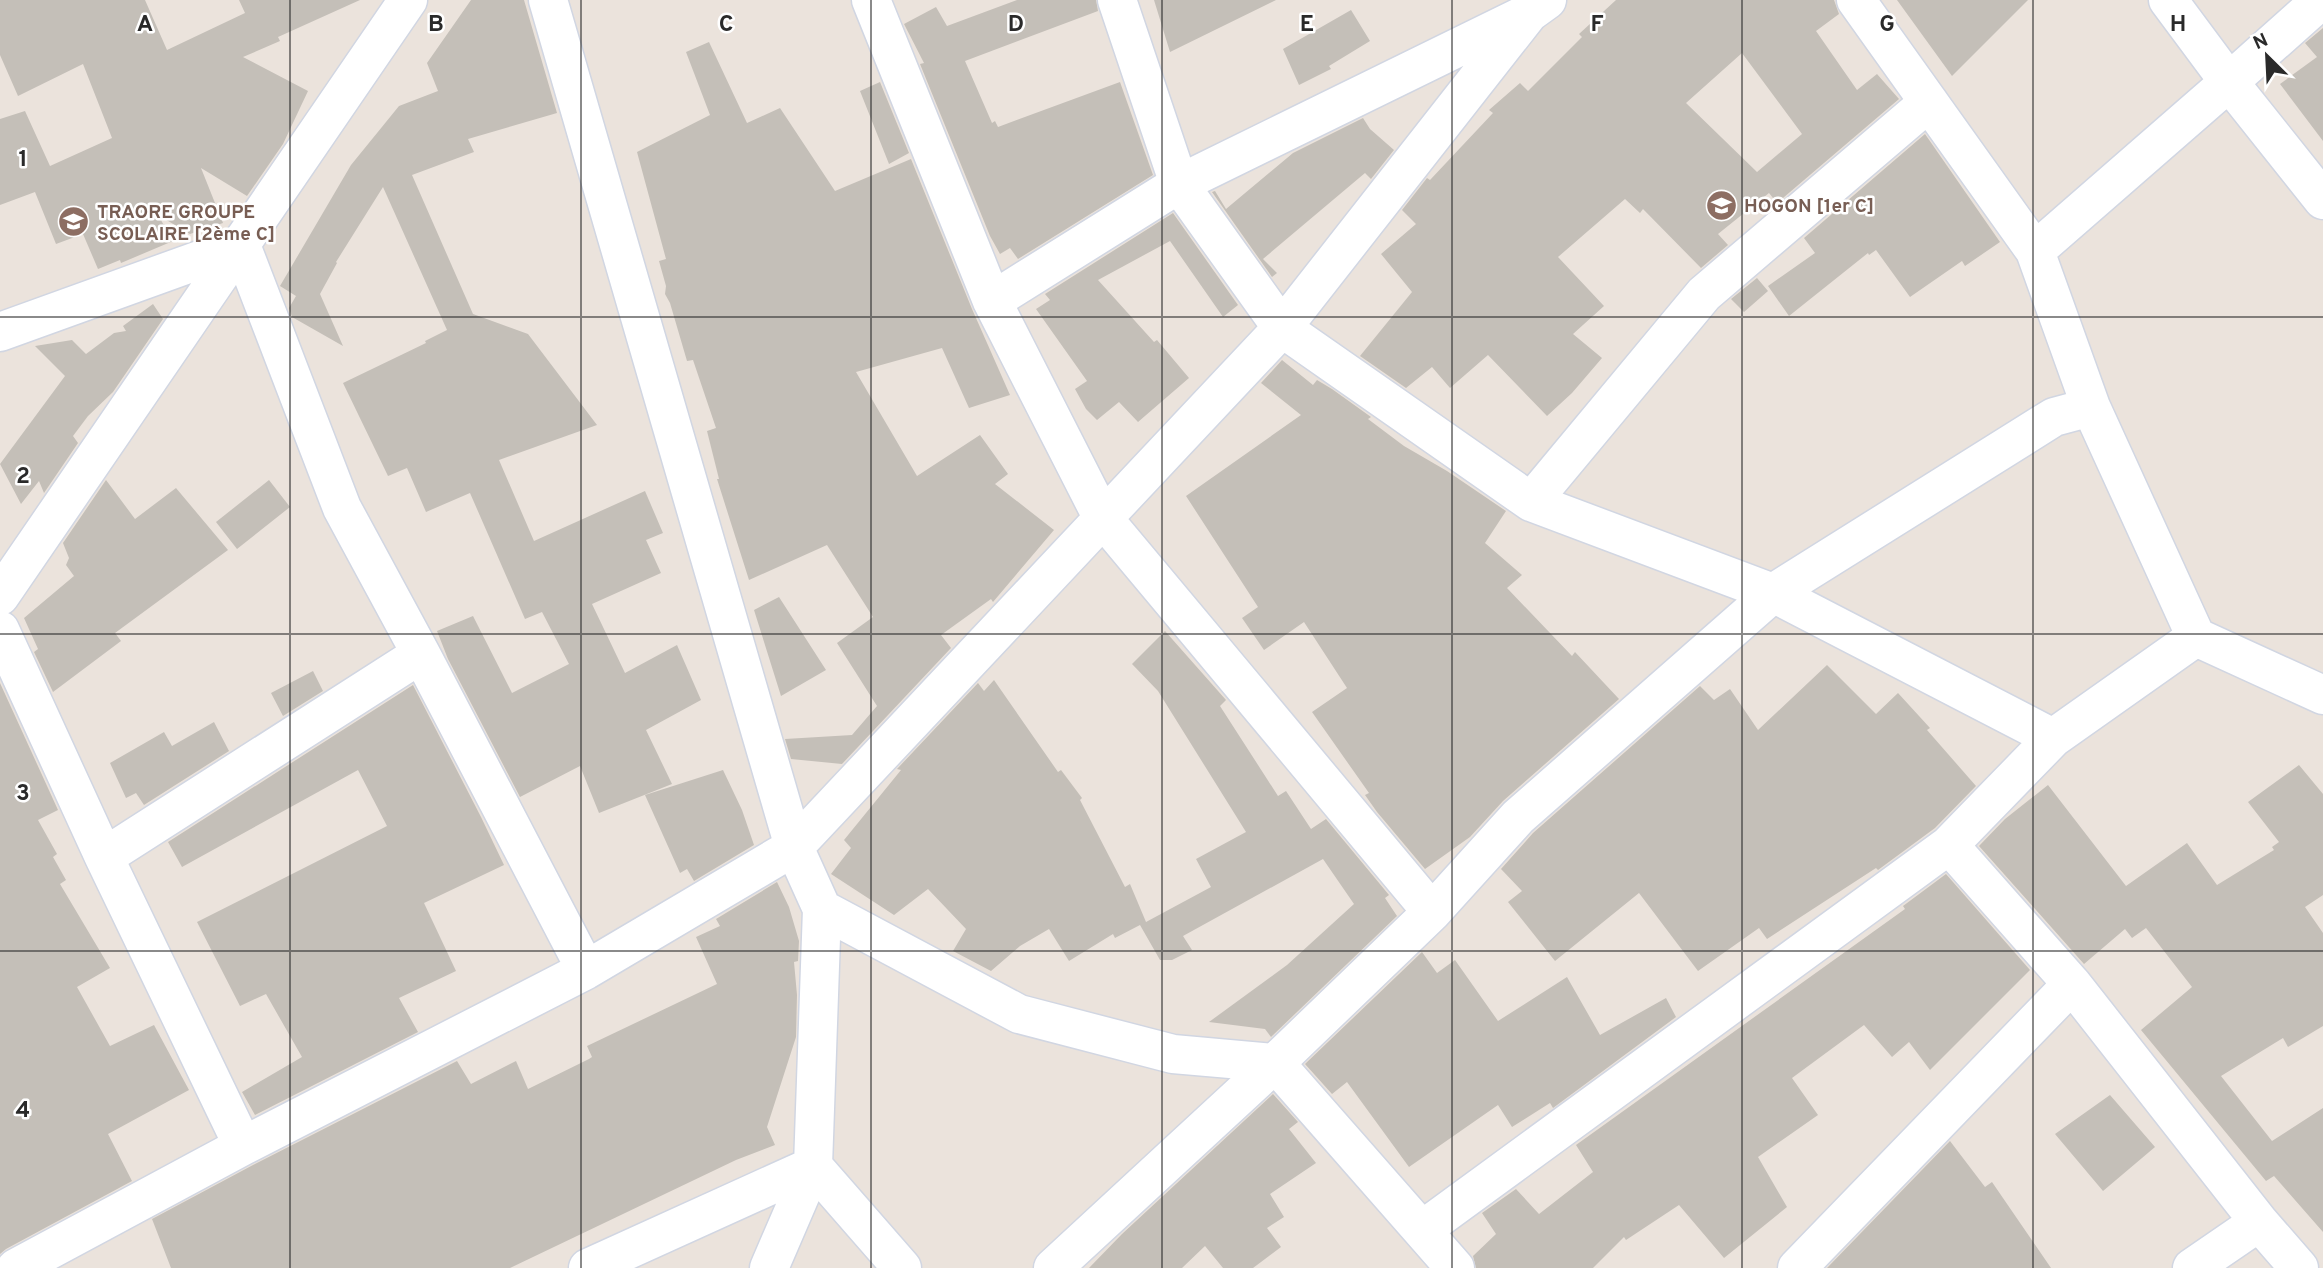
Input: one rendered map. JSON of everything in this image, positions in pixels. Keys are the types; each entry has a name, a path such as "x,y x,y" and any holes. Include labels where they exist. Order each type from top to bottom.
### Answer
{"street":[{"path":"0,596 408,0"},
{"path":"548,0 794,847 822,909 813,1166 769,1268"},
{"path":"870,0 992,301 1102,517 1432,912"},
{"path":"1117,0 1179,184 1282,328 1531,502 1773,593 2053,738"},
{"path":"1856,0 2035,251 2091,407 2196,637 2323,695"},
{"path":"2168,0 2323,200"},
{"path":"2035,251 2321,0"},
{"path":"992,301 1179,184 1538,6"},
{"path":"16,1268 243,1146 586,970 794,847 1282,328 1538,6"},
{"path":"1531,502 1704,294 1928,102"},
{"path":"0,332 242,245"},
{"path":"242,245 342,508 586,970"},
{"path":"1053,1268 1275,1063 1432,912 1518,817 1773,593 2054,417 2091,407"},
{"path":"0,630 104,857 243,1146"},
{"path":"1422,1230 1949,845 2053,738 2196,637"},
{"path":"104,857 421,654"},
{"path":"1949,845 2072,984 2259,1222 2299,1268"},
{"path":"822,909 1019,1014 1173,1054 1275,1063 1455,1268"},
{"path":"1797,1268 2072,984"},
{"path":"588,1268 813,1166"},
{"path":"813,1166 902,1268"},
{"path":"2192,1268 2259,1222"}],"building":[{"path":"0,0 145,0 167,50 245,13 239,0 360,0 278,37 280,41 243,57 308,91 283,144 247,196 201,168 223,223 190,234 158,215 173,241 121,263 120,260 98,269 83,234 56,244 35,192 0,205 0,119 25,111 50,166 112,138 83,64 18,96 0,55"},
{"path":"471,0 524,0 557,113 468,139 474,152 412,175 473,314 528,334 597,425 499,460 534,541 645,491 663,533 646,540 661,573 592,604 625,673 677,645 701,700 646,730 672,784 599,813 580,766 520,797 448,659 437,631 473,616 512,693 569,664 542,612 525,619 470,493 426,512 407,468 388,476 343,383 447,330 383,187 336,262 320,294 343,346 292,317 289,308 296,296 280,286 351,165 399,106 438,91 427,63"},
{"path":"1017,0 1096,0 1098,11 965,61 992,123 995,121 998,127 1120,82 1153,175 1018,259 1010,248 1000,254 990,236 920,64 924,63 904,24 936,7 947,26"},
{"path":"1154,0 1276,0 1170,52"},
{"path":"1616,0 1834,0 1839,14 1816,31 1857,90 1877,74 1899,99 1777,203 1769,193 1718,234 1728,245 1701,268 1643,209 1640,213 1625,199 1558,257 1604,306 1573,334 1602,358 1572,393 1547,416 1488,355 1450,388 1432,367 1406,388 1360,356 1412,292 1381,254 1416,224 1402,210 1427,178 1430,180 1493,113 1489,110 1520,83 1528,91 1582,37 1579,34","holes":["1742,53 1802,134 1757,172 1686,103"]},
{"path":"1897,0 2028,0 1952,76"},
{"path":"1351,10 1370,41 1329,66 1331,69 1299,85 1283,49"},
{"path":"2323,28 2323,141 2280,84 2317,57 2305,43"},
{"path":"709,42 747,123 780,108 835,191 911,159 1010,395 969,408 942,348 856,372 917,476 980,435 1008,474 995,484 1054,530 993,602 991,599 941,635 951,648 842,764 791,759 785,739 852,735 877,706 837,643 873,617 827,545 749,580 717,479 707,431 716,428 693,360 687,361 665,294 666,286 659,261 666,259 637,152 710,115 686,52"},
{"path":"880,82 909,153 889,164 860,91"},
{"path":"1363,118 1370,129 1394,150 1371,179 1365,173 1263,259 1277,273 1272,277 1212,192 1215,191 1226,209 1293,153"},
{"path":"1925,134 2000,242 1965,266 1962,261 1910,297 1876,250 1869,255 1868,253 1789,316 1768,286 1815,253 1804,238"},
{"path":"1173,213 1238,305 1223,317 1170,241 1098,280 1154,342 1157,340 1189,378 1138,422 1119,402 1097,420 1086,409 1075,389 1087,381 1036,309 1050,300 1045,294"},
{"path":"1757,278 1768,291 1744,312 1731,299"},
{"path":"153,304 163,319 113,392 88,416 73,436 78,443 44,493 39,481 21,504 0,464 65,376 35,346 72,340 86,354 114,333 126,331 123,326"},
{"path":"1282,360 1313,385 1317,380 1332,389 1371,417 1368,419 1404,446 1506,511 1485,543 1522,575 1507,588 1572,656 1575,652 1619,699 1503,801 1470,837 1425,869 1377,812 1365,795 1369,793 1312,712 1347,688 1304,622 1264,650 1242,618 1258,607 1186,496 1301,415 1261,383"},
{"path":"106,480 135,519 176,488 228,550 115,633 121,641 53,692 34,652 38,649 24,618 74,576 66,565 69,558 63,543"},
{"path":"269,480 290,507 237,549 216,522"},
{"path":"779,597 826,670 781,696 754,610"},
{"path":"1165,631 1226,700 1220,706 1278,796 1286,791 1311,829 1326,819 1389,895 1385,898 1397,916 1271,1037 1265,1029 1209,1022 1287,965 1354,904 1323,859 1183,936 1192,950 1172,960 1160,960 1140,925 1115,938 1113,934 1069,961 1049,929 1020,946 991,971 953,951 966,929 928,889 894,915 831,874 851,848 844,840 901,770 897,769 978,683 984,691 994,680 1058,772 1061,770 1082,798 1080,800 1125,887 1130,884 1146,922 1211,887 1196,859 1246,832 1158,691 1132,664"},
{"path":"1827,665 1876,714 1898,693 1976,786 1935,828 1878,870 1876,868 1767,939 1759,928 1698,971 1639,893 1555,961 1508,902 1522,891 1501,869 1533,833 1700,686 1714,700 1730,689 1758,730"},
{"path":"313,671 323,691 283,716 271,693"},
{"path":"0,683 58,810 38,820 57,854 53,857 66,880 60,884 110,968 77,987 110,1046 154,1025 189,1090 108,1134 132,1181 0,1254"},
{"path":"413,685 504,865 424,903 456,971 399,998 418,1032 255,1115 242,1092 302,1057 266,994 240,1006 197,922 387,826 358,770 182,867 168,842"},
{"path":"214,722 229,751 144,805 136,793 126,798 110,763 164,732 172,746"},
{"path":"2299,765 2323,794 2323,895 2305,907 2323,933 2323,1026 2288,1047 2283,1038 2221,1076 2272,1141 2323,1108 2323,1232 2274,1176 2266,1181 2141,1030 2192,987 2146,928 2132,938 2125,929 2084,964 1979,846 2005,819 2048,785 2126,886 2187,843 2217,885 2274,850 2272,847 2279,842 2248,802"},
{"path":"723,770 742,810 754,845 694,881 687,869 680,873 645,795"},
{"path":"1946,874 2030,970 1930,1070 1909,1042 1892,1057 1864,1025 1792,1078 1818,1115 1758,1157 1787,1207 1724,1258 1679,1205 1626,1240 1624,1237 1593,1268 1476,1268 1473,1256 1496,1234 1482,1213 1516,1189 1539,1214 1593,1172 1576,1145 1905,909 1903,906"},
{"path":"777,882 789,907 799,941 798,961 794,962 797,995 796,1037 767,1127 775,1145 736,1160 510,1268 171,1268 152,1219 253,1165 457,1061 471,1084 516,1061 528,1089 592,1057 587,1046 717,984 696,937 720,926 716,919"},
{"path":"1422,952 1437,973 1455,960 1498,1021 1567,977 1600,1035 1666,998 1676,1017 1553,1108 1550,1103 1512,1127 1498,1105 1409,1167 1347,1082 1332,1094 1305,1064"},
{"path":"1273,1094 1298,1122 1289,1129 1316,1163 1270,1194 1284,1217 1267,1228 1281,1247 1253,1268 1223,1268 1205,1246 1182,1268 1089,1268 1122,1234"},
{"path":"2110,1095 2155,1147 2103,1191 2055,1134"},
{"path":"1950,1141 1985,1187 1992,1182 2051,1268 1827,1268"}],"place":[{"name":"HOGON [1er C]","path":"1721,205"},
{"name":"TRAORE GROUPE SCOLAIRE [2ème C]","path":"74,222"}]}
